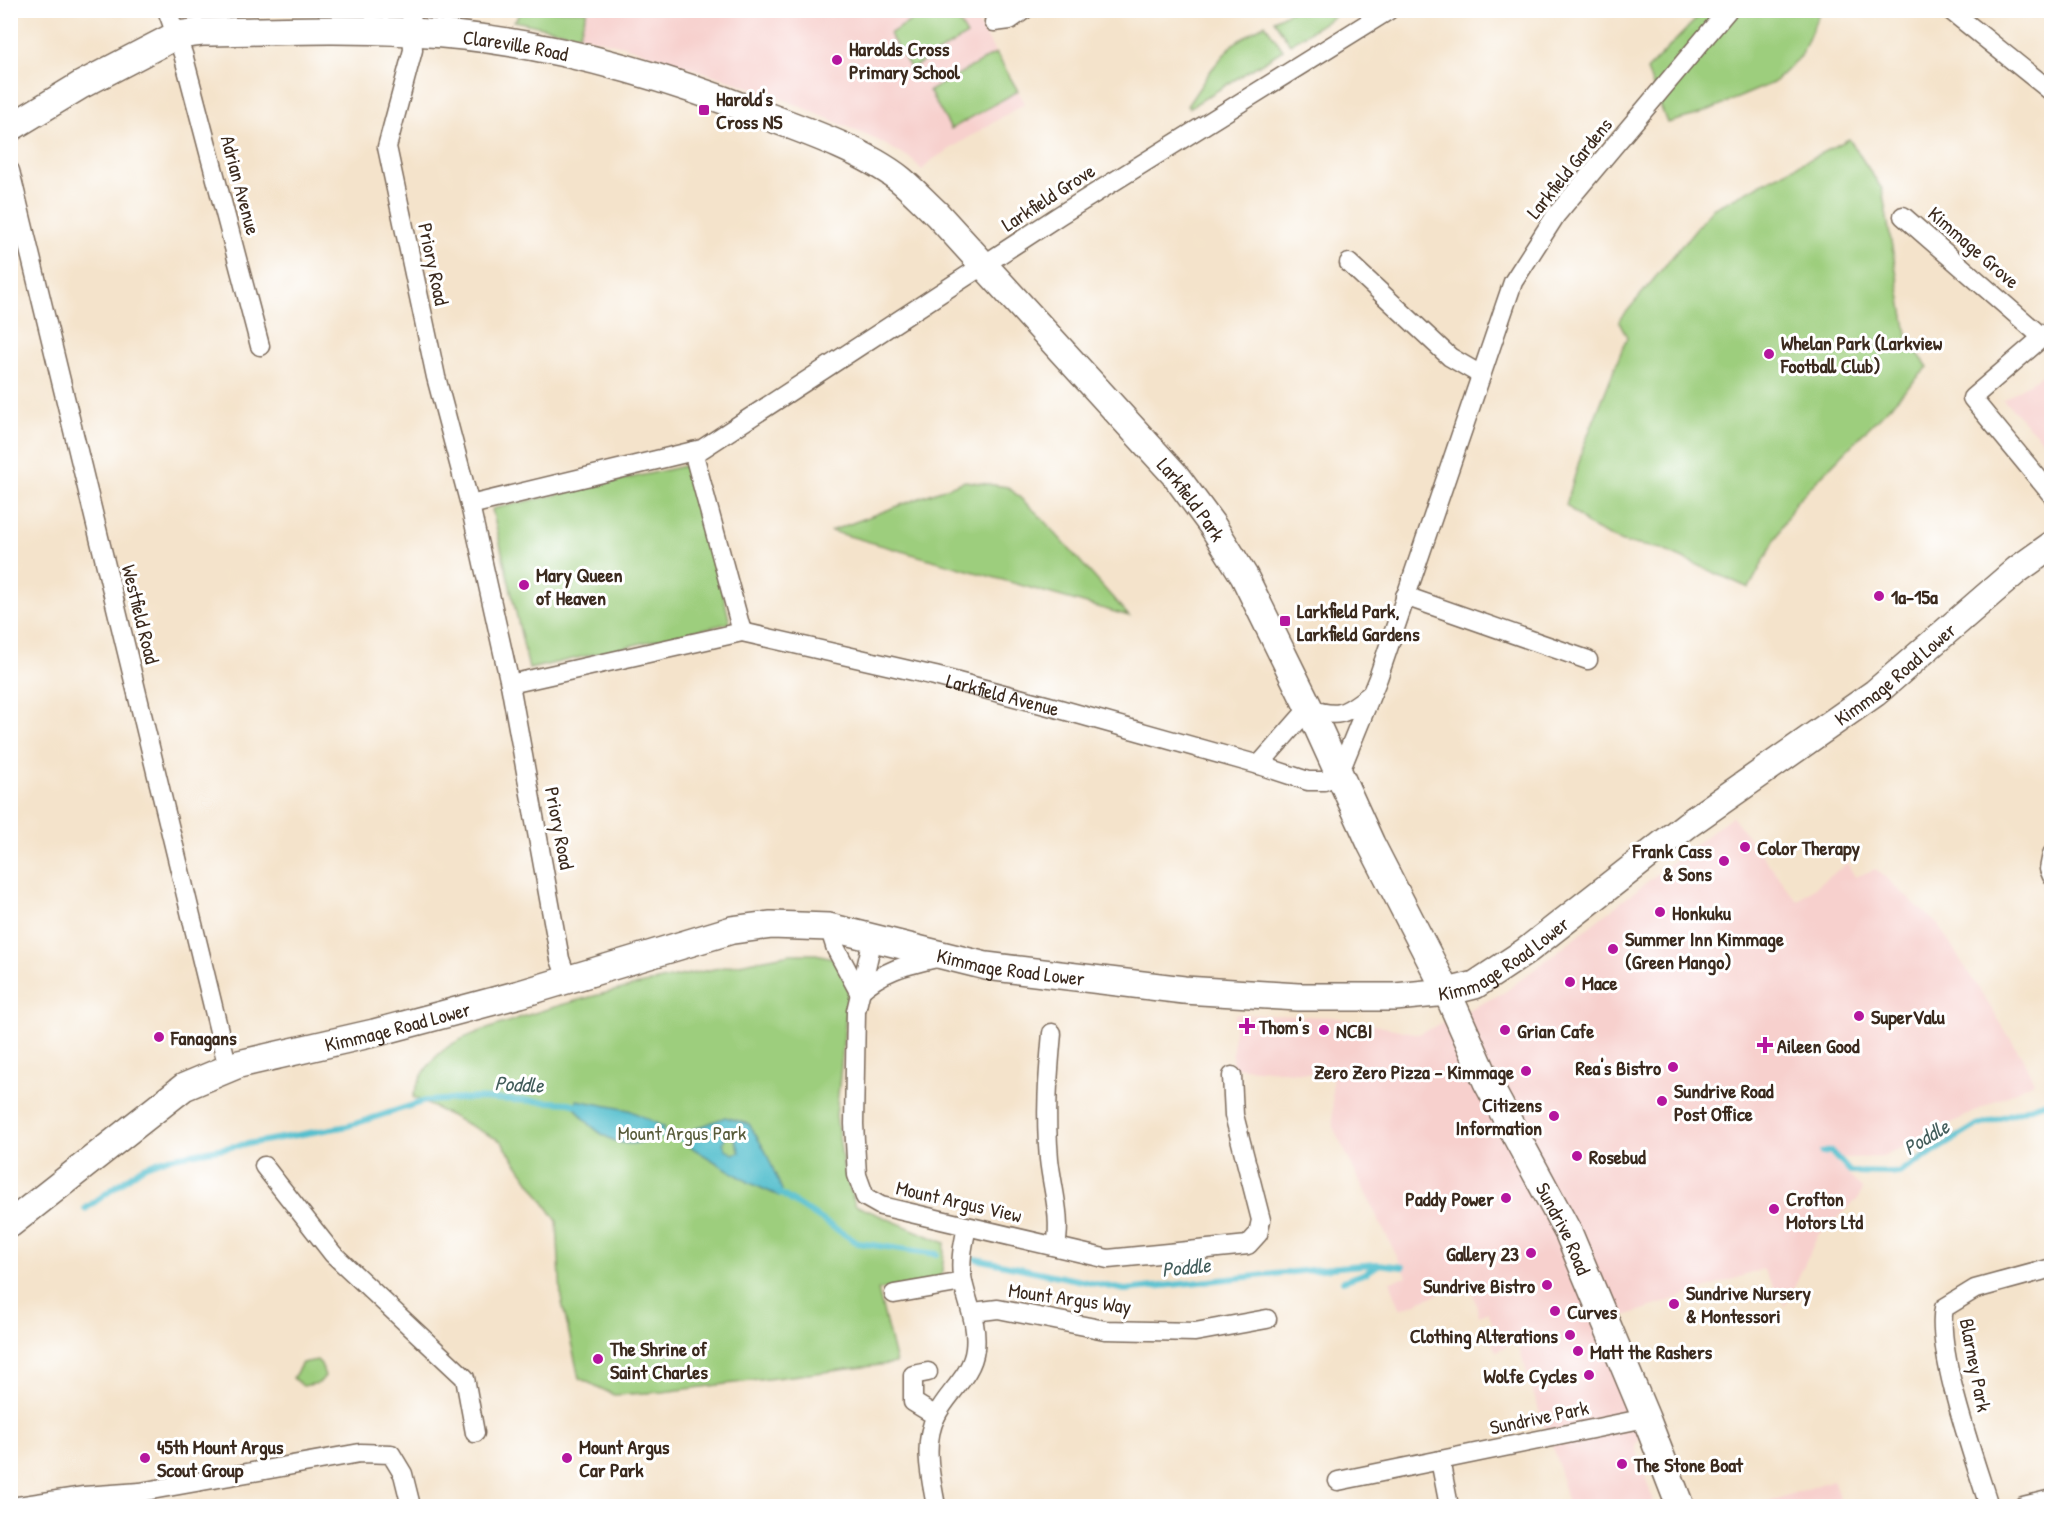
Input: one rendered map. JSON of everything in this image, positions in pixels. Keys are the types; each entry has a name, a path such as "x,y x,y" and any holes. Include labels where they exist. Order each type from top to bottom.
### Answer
{"street":[{"path":"994,22 1010,20 1024,10"},
{"name":"Larkfield Grove","path":"693,452 702,449 735,424 1187,134 1389,10"},
{"name":"Larkfield Gardens","path":"1339,774 1372,693 1513,282 1556,215 1728,10"},
{"path":"1950,10 2052,92"},
{"name":"Clareville Road","path":"10,128 81,85 172,23 202,32 412,21 615,65 722,99 798,128 875,164 900,179 937,214 982,266"},
{"name":"Priory Road","path":"412,21 413,50 387,147 436,377 470,505 510,684 560,959 567,979"},
{"name":"Adrian Avenue","path":"172,23 260,346"},
{"name":"Westfield Road","path":"10,171 228,1068"},
{"name":"Kimmage Grove","path":"1903,216 2047,333 1972,398 2052,495"},
{"path":"1349,263 1450,357 1481,375"},
{"name":"Larkfield Park","path":"982,266 1135,429 1175,475 1212,525 1244,576 1339,774"},
{"path":"470,505 693,452 742,632 510,684"},
{"name":"Kimmage Road Lower","path":"10,1224 184,1086 228,1068 375,1033 732,930 780,925 829,927 944,957 1035,974 1184,990 1298,997 1395,997 1447,992 1475,985 1526,952 1687,825 1875,693 2017,570 2052,545"},
{"path":"1405,596 1588,660"},
{"name":"Larkfield Avenue","path":"742,632 935,676 1259,765 1308,781 1324,781 1339,774"},
{"path":"1259,765 1309,708 1330,716 1348,711 1372,693"},
{"path":"1339,774 1371,844 1447,992"},
{"path":"2052,854 2049,869 2052,876"},
{"path":"829,927 836,949 859,992 875,977 900,967 944,957"},
{"name":"Mount Argus View","path":"873,938 859,992 855,1022 854,1124 856,1175 865,1197 881,1206 1108,1259 1248,1245 1258,1234 1261,1220 1234,1115 1232,1076"},
{"name":"Sundrive Road","path":"1447,992 1487,1082 1569,1234 1647,1418 1680,1506"},
{"path":"1052,1033 1045,1103 1049,1160 1059,1230 1056,1246"},
{"path":"264,1166 333,1254 465,1378 475,1433"},
{"path":"936,1506 928,1462 930,1432 936,1416 968,1370 975,1351 973,1312 962,1275 963,1245 967,1227"},
{"name":"Blarney Park","path":"1989,1506 1958,1402 1940,1324 1944,1308 1975,1289 2052,1268"},
{"path":"894,1294 962,1275"},
{"name":"Mount Argus Way","path":"973,1312 999,1309 1105,1330 1195,1332 1267,1319"},
{"path":"928,1372 913,1375 914,1402 936,1416"},
{"name":"Sundrive Park","path":"1338,1481 1647,1418"},
{"path":"18,1506 69,1498 143,1499 360,1453 391,1454 403,1474 411,1506"},
{"path":"1440,1460 1449,1506"},
{"path":"2023,1506 2052,1499"}],"shaded area":[{"path":"523,10 971,11 1025,103 932,160 922,170 910,158 877,140 774,95 624,46 514,21"},
{"path":"2051,369 2051,449 2003,400"},
{"path":"1732,816 1797,901 1847,863 1855,877 1876,869 1938,925 2021,1055 2034,1082 1883,1157 1842,1158 1829,1155 1862,1189 1858,1199 1818,1235 1785,1306 1763,1269 1607,1322 1646,1418 1635,1446 1655,1506 1568,1506 1556,1455 1541,1417 1517,1341 1496,1351 1491,1340 1497,1336 1488,1312 1479,1316 1470,1282 1400,1309 1390,1281 1407,1277 1333,1127 1332,1075 1232,1067 1235,1014 1333,1017 1419,1034 1505,992"},
{"path":"1833,1480 1842,1506 1756,1506"}],"green space":[{"path":"952,10 967,35 911,69 889,34 927,11"},
{"path":"523,11 587,11 579,35 514,21"},
{"path":"1291,11 1343,11 1290,44 1274,20"},
{"path":"1704,11 1820,11 1801,56 1773,83 1697,115 1667,123 1647,70"},
{"path":"1265,24 1283,50 1189,108 1187,106 1212,69 1233,44"},
{"path":"996,53 1018,91 951,129 929,91"},
{"name":"Whelan Park (Larkview Football Club)","path":"1849,139 1882,189 1908,340 1928,367 1795,503 1749,588 1661,549 1622,542 1591,527 1566,505 1584,445 1627,337 1619,321 1712,209"},
{"path":"693,464 730,623 529,669 492,509"},
{"path":"965,481 1008,487 1038,514 1129,616 831,531"},
{"name":"Mount Argus Park","path":"791,954 816,954 841,960 849,985 836,1116 844,1171 855,1205 945,1243 941,1281 878,1290 896,1363 662,1392 614,1395 579,1378 561,1298 557,1221 501,1141 413,1097 415,1090 425,1070 439,1054 452,1044 479,1032 550,1008 618,990"},
{"path":"317,1360 325,1376 319,1383 303,1386 293,1378 302,1363"}],"water":[{"path":"577,1100 629,1110 664,1127 658,1134 639,1142 628,1144 618,1142 608,1138 589,1124 575,1107"},
{"path":"725,1117 749,1124 765,1150 782,1190 779,1196 750,1183 684,1143 687,1132","holes":["726,1136 734,1137 740,1152 733,1154 726,1149 723,1143"]}],"waterway":[{"name":"Poddle","path":"85,1209 143,1167 168,1158 348,1126 425,1101 476,1098 569,1103 581,1106"},
{"name":"Poddle","path":"1822,1153 1831,1151 1850,1172 1899,1173 1974,1127 2052,1100"},
{"name":"Poddle","path":"649,1133 692,1140"},
{"name":"Poddle","path":"775,1190 858,1243 937,1254"},
{"name":"Poddle","path":"976,1259 1125,1290 1349,1266 1378,1264 1403,1267"},
{"path":"1343,1281 1366,1273 1378,1265"}],"place":[{"name":"Harolds Cross Primary School","path":"837,60"},
{"name":"Harold's Cross NS","path":"704,110"},
{"name":"Whelan Park (Larkview Football Club)","path":"1769,354"},
{"name":"Mary Queen of Heaven","path":"524,585"},
{"name":"1a-15a","path":"1879,596"},
{"name":"Larkfield Park, Larkfield Gardens","path":"1285,621"},
{"name":"Color Therapy","path":"1745,847"},
{"name":"Frank Cass & Sons","path":"1724,861"},
{"name":"Honkuku","path":"1660,912"},
{"name":"Summer Inn Kimmage (Green Mango)","path":"1613,949"},
{"name":"Mace","path":"1570,982"},
{"name":"SuperValu","path":"1859,1016"},
{"name":"Thom's","path":"1247,1026"},
{"name":"NCBI","path":"1324,1030"},
{"name":"Grian Cafe","path":"1505,1030"},
{"name":"Fanagans","path":"159,1037"},
{"name":"Aileen Good","path":"1765,1045"},
{"name":"Rea's Bistro","path":"1673,1067"},
{"name":"Zero Zero Pizza - Kimmage","path":"1526,1071"},
{"name":"Sundrive Road Post Office","path":"1662,1101"},
{"name":"Citizens Information","path":"1554,1116"},
{"name":"Rosebud","path":"1577,1156"},
{"name":"Paddy Power","path":"1506,1198"},
{"name":"Crofton Motors Ltd","path":"1774,1209"},
{"name":"Gallery 23","path":"1531,1253"},
{"name":"Sundrive Bistro","path":"1547,1285"},
{"name":"Sundrive Nursery & Montessori","path":"1674,1304"},
{"name":"Curves","path":"1555,1311"},
{"name":"Clothing Alterations","path":"1570,1335"},
{"name":"Matt the Rashers","path":"1578,1351"},
{"name":"The Shrine of Saint Charles","path":"598,1359"},
{"name":"Wolfe Cycles","path":"1589,1375"},
{"name":"45th Mount Argus Scout Group","path":"145,1458"},
{"name":"Mount Argus Car Park","path":"567,1458"},
{"name":"The Stone Boat","path":"1622,1464"}]}
